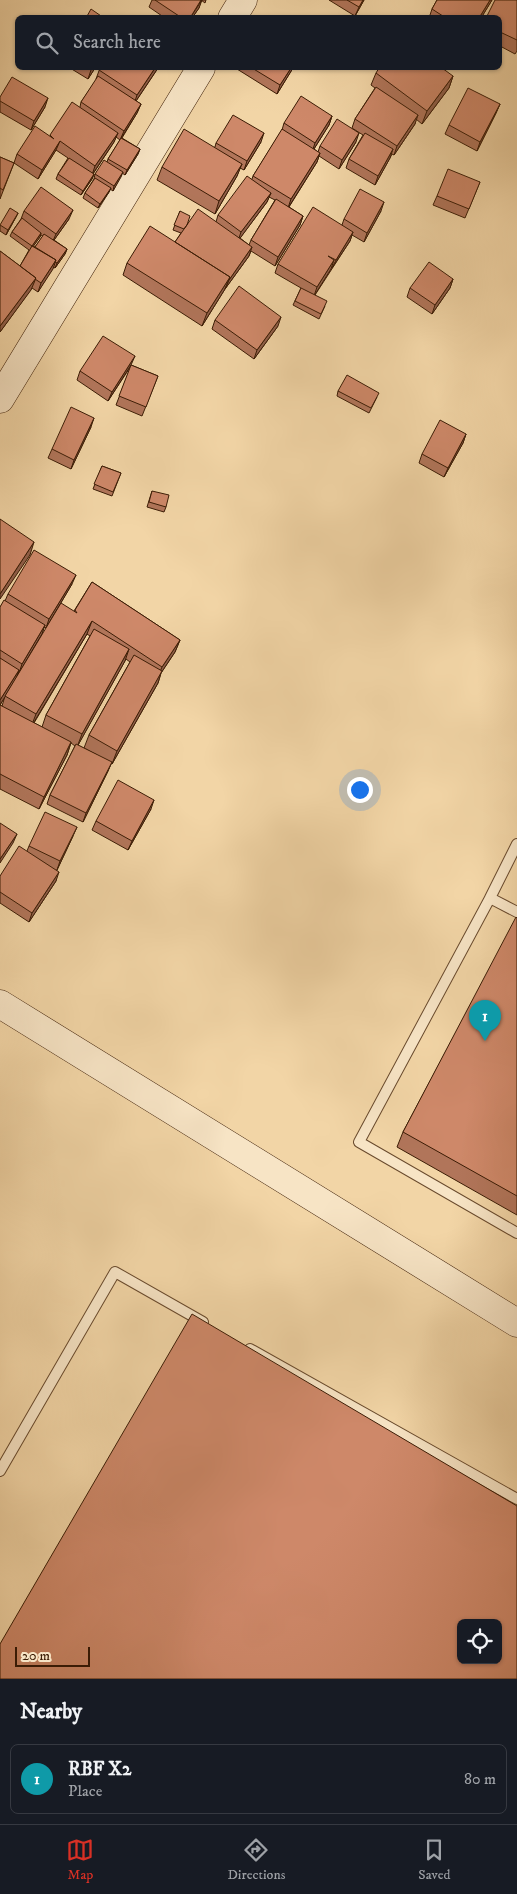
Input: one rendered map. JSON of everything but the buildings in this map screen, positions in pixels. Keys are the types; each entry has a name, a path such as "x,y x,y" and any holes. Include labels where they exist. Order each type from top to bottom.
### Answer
{"street":[{"path":"234,15 243,0"},
{"path":"0,398 200,70"},
{"path":"0,1004 517,1323"}],"lane":[{"path":"517,844 359,1142 517,1233"},
{"path":"490,898 517,912"},
{"path":"0,1471 115,1272 209,1326"},
{"path":"243,1345 517,1499"}],"place":[{"name":"RBF X2","path":"485,1041"}]}
